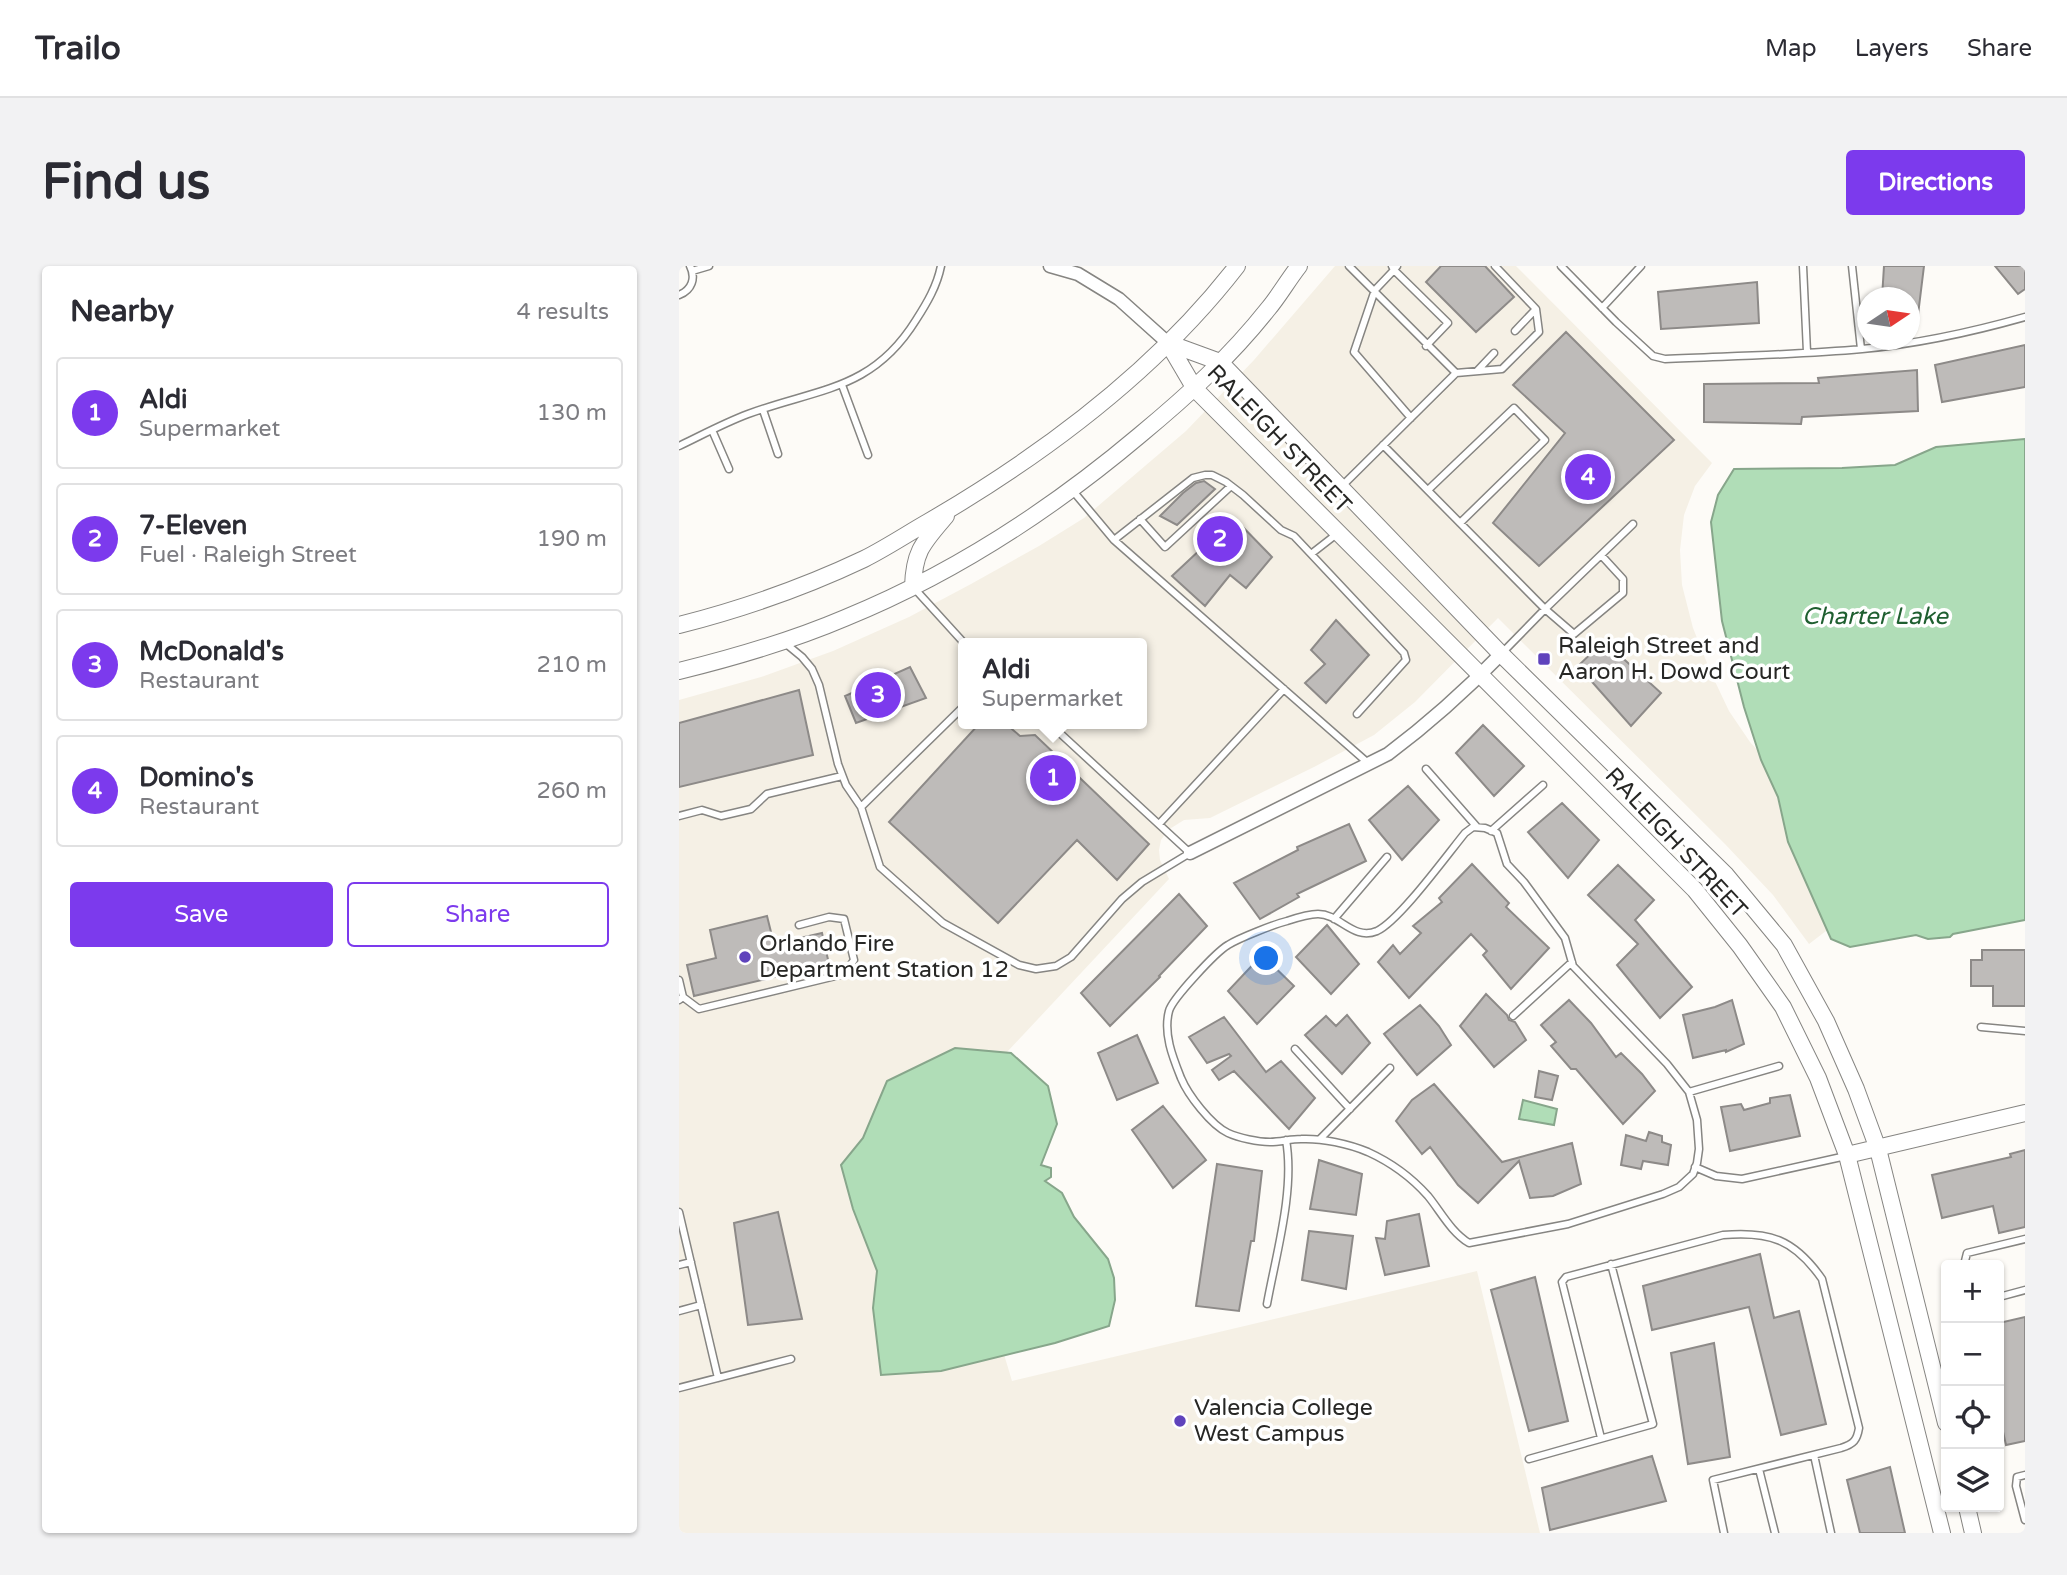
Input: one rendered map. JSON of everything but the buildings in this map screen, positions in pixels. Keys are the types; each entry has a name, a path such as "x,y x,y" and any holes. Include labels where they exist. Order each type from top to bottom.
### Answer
{"street":[{"path":"1050,266 1077,274 1119,299 1168,343"},
{"path":"679,625 782,593 865,558 954,507 1036,454 1102,402 1168,343 1237,266"},
{"path":"679,671 784,642 846,618 913,587 984,548 1055,503 1195,389 1268,309 1299,266"},
{"name":"RALEIGH STREET","path":"1168,343 1220,362 1501,654 1725,875 1784,945 1826,1021 1856,1089 1878,1149 1941,1403"},
{"name":"RALEIGH STREET","path":"1168,343 1195,389 1695,890 1740,946 1783,1007 1818,1078 1847,1156 1942,1533"},
{"path":"913,587 914,566 923,543 954,507"},
{"path":"1190,853 1388,754 1480,676 1501,654"},
{"path":"1847,1156 2025,1113"},
{"path":"1968,1512 1973,1533"}],"lane":[{"path":"679,295 689,289 692,283 691,269 709,266"},
{"path":"679,446 748,414 829,390 861,375 889,355 908,333 939,277 940,266"},
{"path":"1349,266 1426,346 1456,373"},
{"path":"1341,487 1456,373 1502,369 1539,332 1536,309 1495,266"},
{"path":"1562,266 1653,356 1665,359 1857,349"},
{"path":"1602,308 1641,266"},
{"path":"1803,266 1807,352"},
{"path":"1852,266 1857,312"},
{"path":"1411,418 1354,352 1375,290 1394,267 1448,323 1426,346"},
{"path":"1515,331 1536,309"},
{"path":"1920,340 2025,317"},
{"path":"1477,371 1494,353"},
{"path":"842,385 867,455"},
{"path":"1428,491 1514,408 1545,440 1459,523"},
{"path":"763,410 778,454"},
{"path":"712,430 729,468"},
{"path":"1383,445 1545,609 1574,634 1623,593 1623,579 1601,555"},
{"path":"1114,540 1192,478 1212,475 1231,486 1281,530 1294,536 1404,653 1406,660 1357,714"},
{"path":"1140,519 1165,547 1231,486"},
{"path":"1072,489 1114,540 1369,764"},
{"path":"1501,654 1633,524"},
{"path":"1311,554 1338,533"},
{"path":"913,587 959,638"},
{"path":"784,642 802,657 819,685 842,776 860,807 880,867 943,923 1019,965 1036,969 1056,966 1071,957 1122,899 1142,882 1190,853 1055,729"},
{"path":"1159,824 1284,689"},
{"path":"860,807 958,712"},
{"path":"1426,769 1477,828"},
{"path":"679,816 702,810 721,816 751,810 767,794 842,776"},
{"path":"1491,831 1543,785"},
{"path":"1473,827 1491,831 1497,833 1507,864 1524,882 1565,937 1573,967 1667,1064 1689,1092 1697,1120 1699,1149 1693,1174 1679,1186 1663,1194 1567,1224 1469,1242 1458,1236 1427,1195 1405,1174 1367,1152 1319,1139 1268,1143 1227,1133 1187,1092 1173,1060 1169,1042 1169,1010 1198,973 1228,944 1286,921 1319,914 1359,933 1368,934 1380,930 1401,911 1465,833 1473,827"},
{"path":"1334,919 1387,857"},
{"path":"679,980 681,998 699,1009 844,974 854,960 844,919 829,917 799,925"},
{"path":"1513,1016 1572,961"},
{"path":"1980,1027 2025,1031"},
{"path":"1295,1049 1350,1109"},
{"path":"1689,1092 1779,1066"},
{"path":"1319,1139 1391,1068"},
{"path":"1267,1304 1287,1195 1286,1140"},
{"path":"1695,1167 1716,1176 1742,1179 1847,1156"},
{"path":"679,1212 717,1378"},
{"path":"1601,1438 1562,1282 1566,1277 1723,1236 1748,1233 1772,1236 1797,1251 1822,1279 1859,1428 1857,1440 1814,1455 1713,1480 1724,1533"},
{"path":"1965,1260 1967,1253 2025,1239"},
{"path":"679,1265 691,1262"},
{"path":"1529,1459 1653,1424 1611,1264"},
{"path":"2004,1296 2025,1290"},
{"path":"679,1311 701,1305"},
{"path":"679,1388 791,1359"},
{"path":"1814,1455 1831,1533"},
{"path":"1759,1469 1775,1533"},
{"path":"2025,1475 2017,1477 2025,1520"}],"shaded area":[{"path":"1335,266 1516,266 1712,463 1695,486 1684,515 1680,550 1682,585 1693,628 1711,673 1729,711 1750,742 1790,786 1899,875 1809,944 1773,895 1725,844 1498,618 1415,702 1374,735 1210,818 1184,820 1168,830 1161,840 1159,850 1160,860 1169,879 936,1128 1012,1381 1477,1271 1540,1533 679,1533 679,700 761,677 833,651 909,617 1039,546 1084,518 1186,431 1254,360"}],"water":[{"name":"Charter Lake","path":"2025,439 2025,920 1953,934 1950,937 1928,939 1916,935 1850,947 1831,939 1788,842 1778,797 1761,760 1744,707 1722,621 1711,522 1718,495 1734,469 1895,465 1936,447"},
{"path":"955,1048 1011,1053 1048,1086 1057,1124 1041,1165 1051,1168 1051,1177 1045,1181 1062,1193 1074,1217 1108,1259 1114,1278 1115,1300 1109,1326 1055,1343 941,1371 881,1375 873,1308 877,1271 853,1209 841,1165 863,1138 887,1081"},
{"path":"1523,1100 1557,1109 1554,1125 1519,1119"}],"place":[{"name":"Domino's","path":"1588,477"},
{"name":"7-Eleven","path":"1220,539"},
{"name":"Raleigh Street and Aaron H. Dowd Court","path":"1544,659"},
{"name":"McDonald's","path":"878,695"},
{"name":"Aldi","path":"1053,778"},
{"name":"Orlando Fire Department Station 12","path":"745,957"},
{"name":"Valencia College West Campus","path":"1180,1421"}]}
